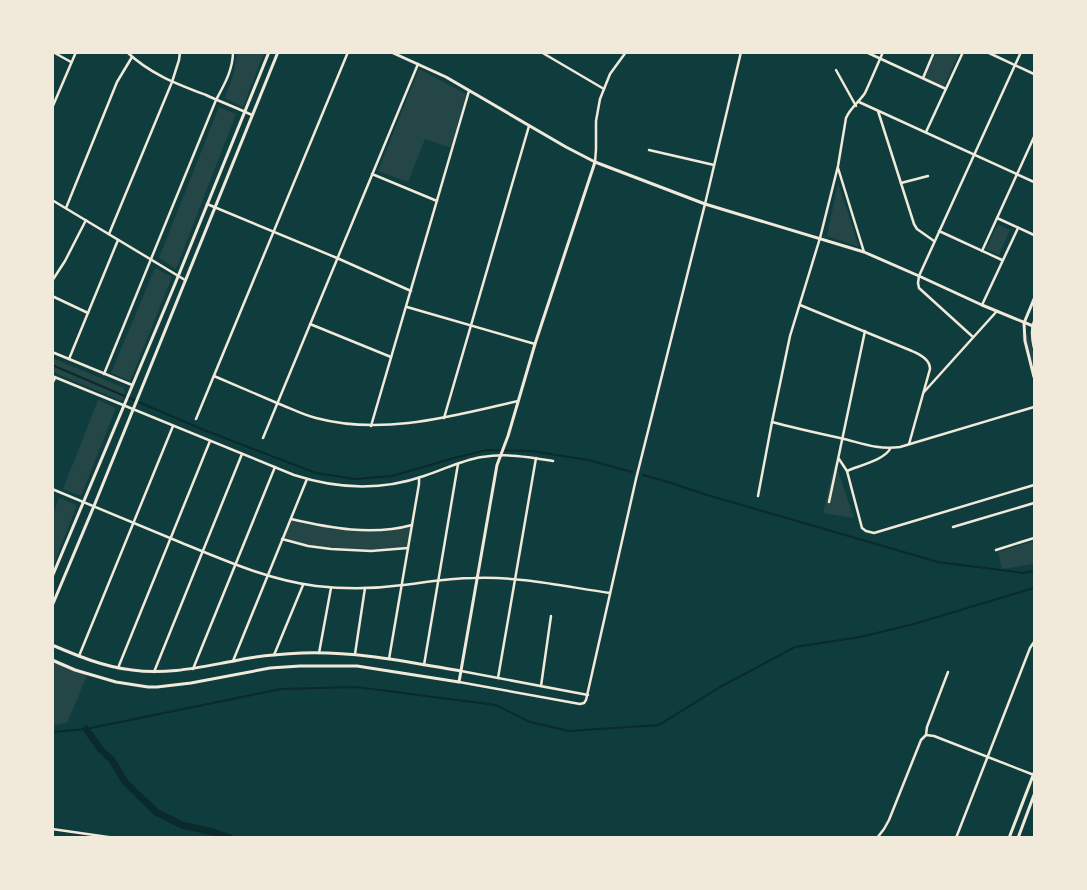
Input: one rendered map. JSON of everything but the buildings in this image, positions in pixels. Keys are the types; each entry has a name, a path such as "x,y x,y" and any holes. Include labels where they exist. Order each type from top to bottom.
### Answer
{"street":[{"path":"52,52 71,62"},
{"path":"52,108 76,52"},
{"path":"128,52 149,70 172,82 252,115"},
{"path":"109,234 172,82 180,52"},
{"path":"104,374 216,100 227,79 233,52"},
{"path":"52,577 269,52"},
{"path":"52,606 278,52"},
{"path":"196,420 348,52"},
{"path":"391,52 446,78 595,162 705,204 864,252 982,305 1024,323 1034,325 1032,333 1034,347"},
{"path":"542,52 604,89"},
{"path":"459,682 496,465 519,401 535,344 595,162 598,106 610,74 626,52"},
{"path":"52,660 75,670 116,682 148,687 191,683 261,670 300,666 357,666 580,704 584,703 588,694 636,479 741,52"},
{"path":"866,52 946,89"},
{"path":"758,496 790,336 820,238 838,166 846,118 864,93 882,52"},
{"path":"922,78 934,52"},
{"path":"926,132 963,52"},
{"path":"987,52 1034,74"},
{"path":"973,337 919,288 919,276 1021,52"},
{"path":"66,208 117,82 132,57"},
{"path":"262,438 418,64"},
{"path":"836,70 856,106"},
{"path":"371,426 469,91"},
{"path":"859,102 1034,182"},
{"path":"878,110 915,227 934,241"},
{"path":"444,418 529,126"},
{"path":"982,251 1034,137"},
{"path":"649,150 714,165"},
{"path":"838,166 864,252"},
{"path":"372,174 437,201"},
{"path":"901,183 928,176"},
{"path":"52,200 185,280"},
{"path":"207,204 411,291"},
{"path":"997,218 1034,235"},
{"path":"52,281 65,261 86,220"},
{"path":"982,305 1018,228"},
{"path":"939,231 1002,260"},
{"path":"69,359 118,240"},
{"path":"52,296 88,313"},
{"path":"1034,299 1024,323 1025,341 1034,377"},
{"path":"800,305 912,351 926,360 930,369 909,445"},
{"path":"406,307 535,344"},
{"path":"923,394 997,311"},
{"path":"310,324 392,357"},
{"path":"830,502 865,331"},
{"path":"52,352 132,386"},
{"path":"214,376 308,416 321,420 371,426 444,418 519,401"},
{"path":"52,384 54,377 275,467 307,479 336,485 365,487 390,485 419,478 458,463 501,454 553,461"},
{"path":"772,422 877,448 890,449 1034,407"},
{"path":"79,656 173,426"},
{"path":"118,668 210,441"},
{"path":"847,471 882,457 890,449"},
{"path":"154,672 242,454"},
{"path":"498,678 536,458"},
{"path":"839,459 847,471 862,528 866,531 874,532 1034,485"},
{"path":"424,665 458,463"},
{"path":"193,669 275,467"},
{"path":"389,659 419,478"},
{"path":"233,661 307,479"},
{"path":"52,489 235,564 303,584 365,588 477,578 515,580 610,593"},
{"path":"953,527 1034,503"},
{"path":"290,519 344,529 380,529 412,525"},
{"path":"996,550 1034,538"},
{"path":"282,539 308,546 331,549 371,551 408,548"},
{"path":"274,655 303,584"},
{"path":"319,653 331,587"},
{"path":"355,654 365,588"},
{"path":"541,686 551,616"},
{"path":"956,838 1034,642"},
{"path":"52,645 100,664 154,672 193,669 274,655 355,654 588,694"},
{"path":"877,838 889,820 921,740 926,735 927,727 948,672"},
{"path":"926,735 934,736 1034,775 1009,838"},
{"path":"1018,838 1034,795"},
{"path":"52,829 115,837"},
{"path":"78,832 78,838"}],"shaded area":[{"path":"237,53 264,53 243,107 225,98 234,72"},
{"path":"936,53 959,53 944,86 924,78"},
{"path":"419,69 466,94 451,148 425,139 408,182 378,171"},
{"path":"219,107 236,114 176,269 159,258"},
{"path":"838,183 859,247 827,236"},
{"path":"998,224 1010,230 999,255 986,249"},
{"path":"155,268 172,277 130,381 111,373"},
{"path":"1021,334 1028,335 1034,357 1034,380"},
{"path":"52,358 122,387 125,391 123,400 53,372"},
{"path":"98,400 116,408 81,496 63,489"},
{"path":"835,462 854,518 823,513"},
{"path":"59,498 77,505 53,566 53,515"},
{"path":"291,519 366,530 382,530 412,525 408,548 346,550 309,546 282,539"},
{"path":"1034,541 1034,564 1002,569 998,552"},
{"path":"53,658 88,673 67,723 53,725"}],"waterway":[{"path":"52,365 204,430 316,473 355,479 392,476 487,450 531,451 588,460 632,472"},
{"path":"643,475 938,562 1023,573 1034,571"},
{"path":"52,732 86,729 281,689 356,687 496,705 530,722 569,731 659,725 720,687 795,647 860,637 914,624 1034,588"},
{"path":"86,729 101,750 112,760 125,782 156,812 182,825 230,838"}]}
